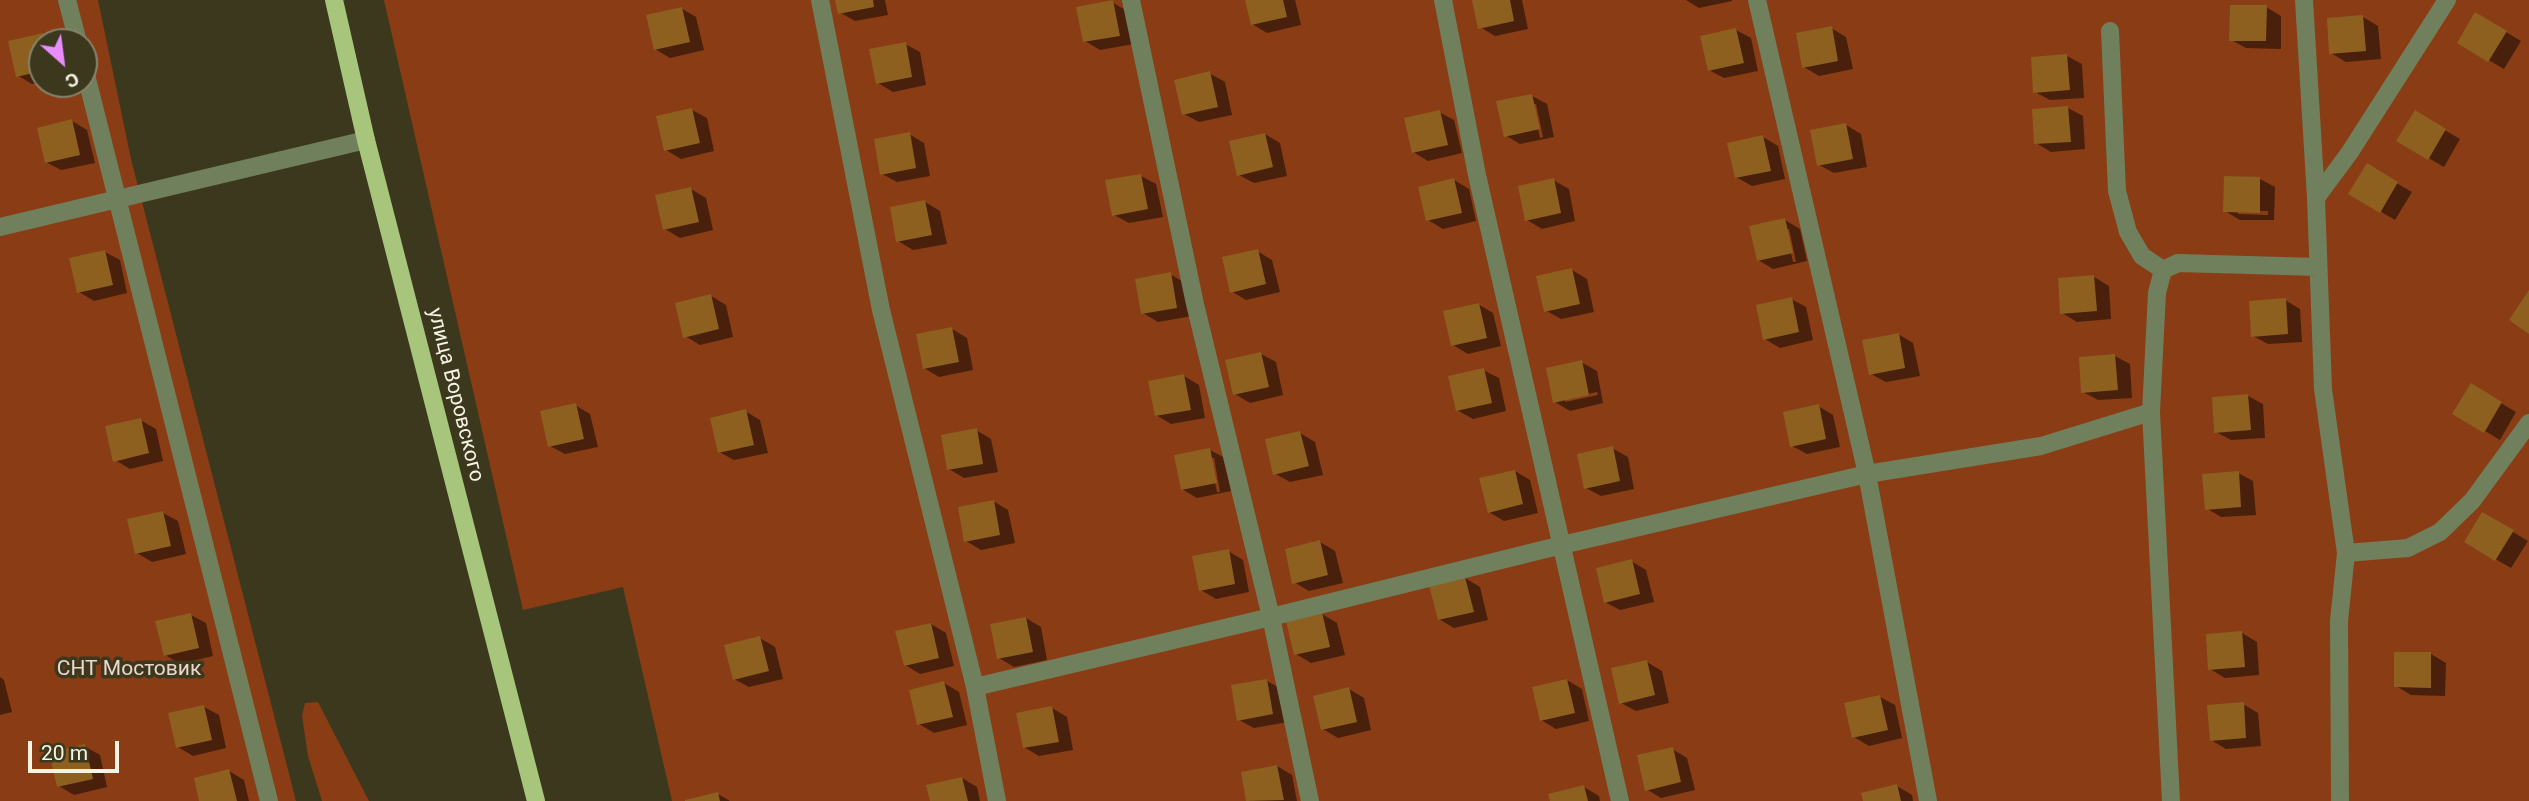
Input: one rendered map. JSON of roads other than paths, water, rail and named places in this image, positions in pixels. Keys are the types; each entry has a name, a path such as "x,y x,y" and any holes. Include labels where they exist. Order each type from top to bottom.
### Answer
{"main road":[{"name":"улица Воровского","path":"334,0 366,140 536,801"}],"lane":[{"path":"67,0 74,28"},
{"path":"820,0 881,310 975,687 997,801"},
{"path":"1131,0 1195,303 1271,618 1310,801"},
{"path":"1443,0 1477,175 1620,801"},
{"path":"1757,0 1867,474 1928,801"},
{"path":"2304,0 2316,198 2323,390 2346,553 2339,621 2340,801"},
{"path":"2316,198 2350,152 2447,0"},
{"path":"2110,31 2117,191 2128,232 2142,256 2163,270"},
{"path":"92,98 269,801"},
{"path":"0,227 366,140"},
{"path":"2171,801 2151,412 2157,293 2163,270 2178,262 2318,267"},
{"path":"975,687 1867,474 2040,446 2151,412"},
{"path":"2346,553 2408,548 2440,532 2472,501 2529,422"}],"park label":[{"name":"СНТ Мостовик","path":"129,670"}]}
